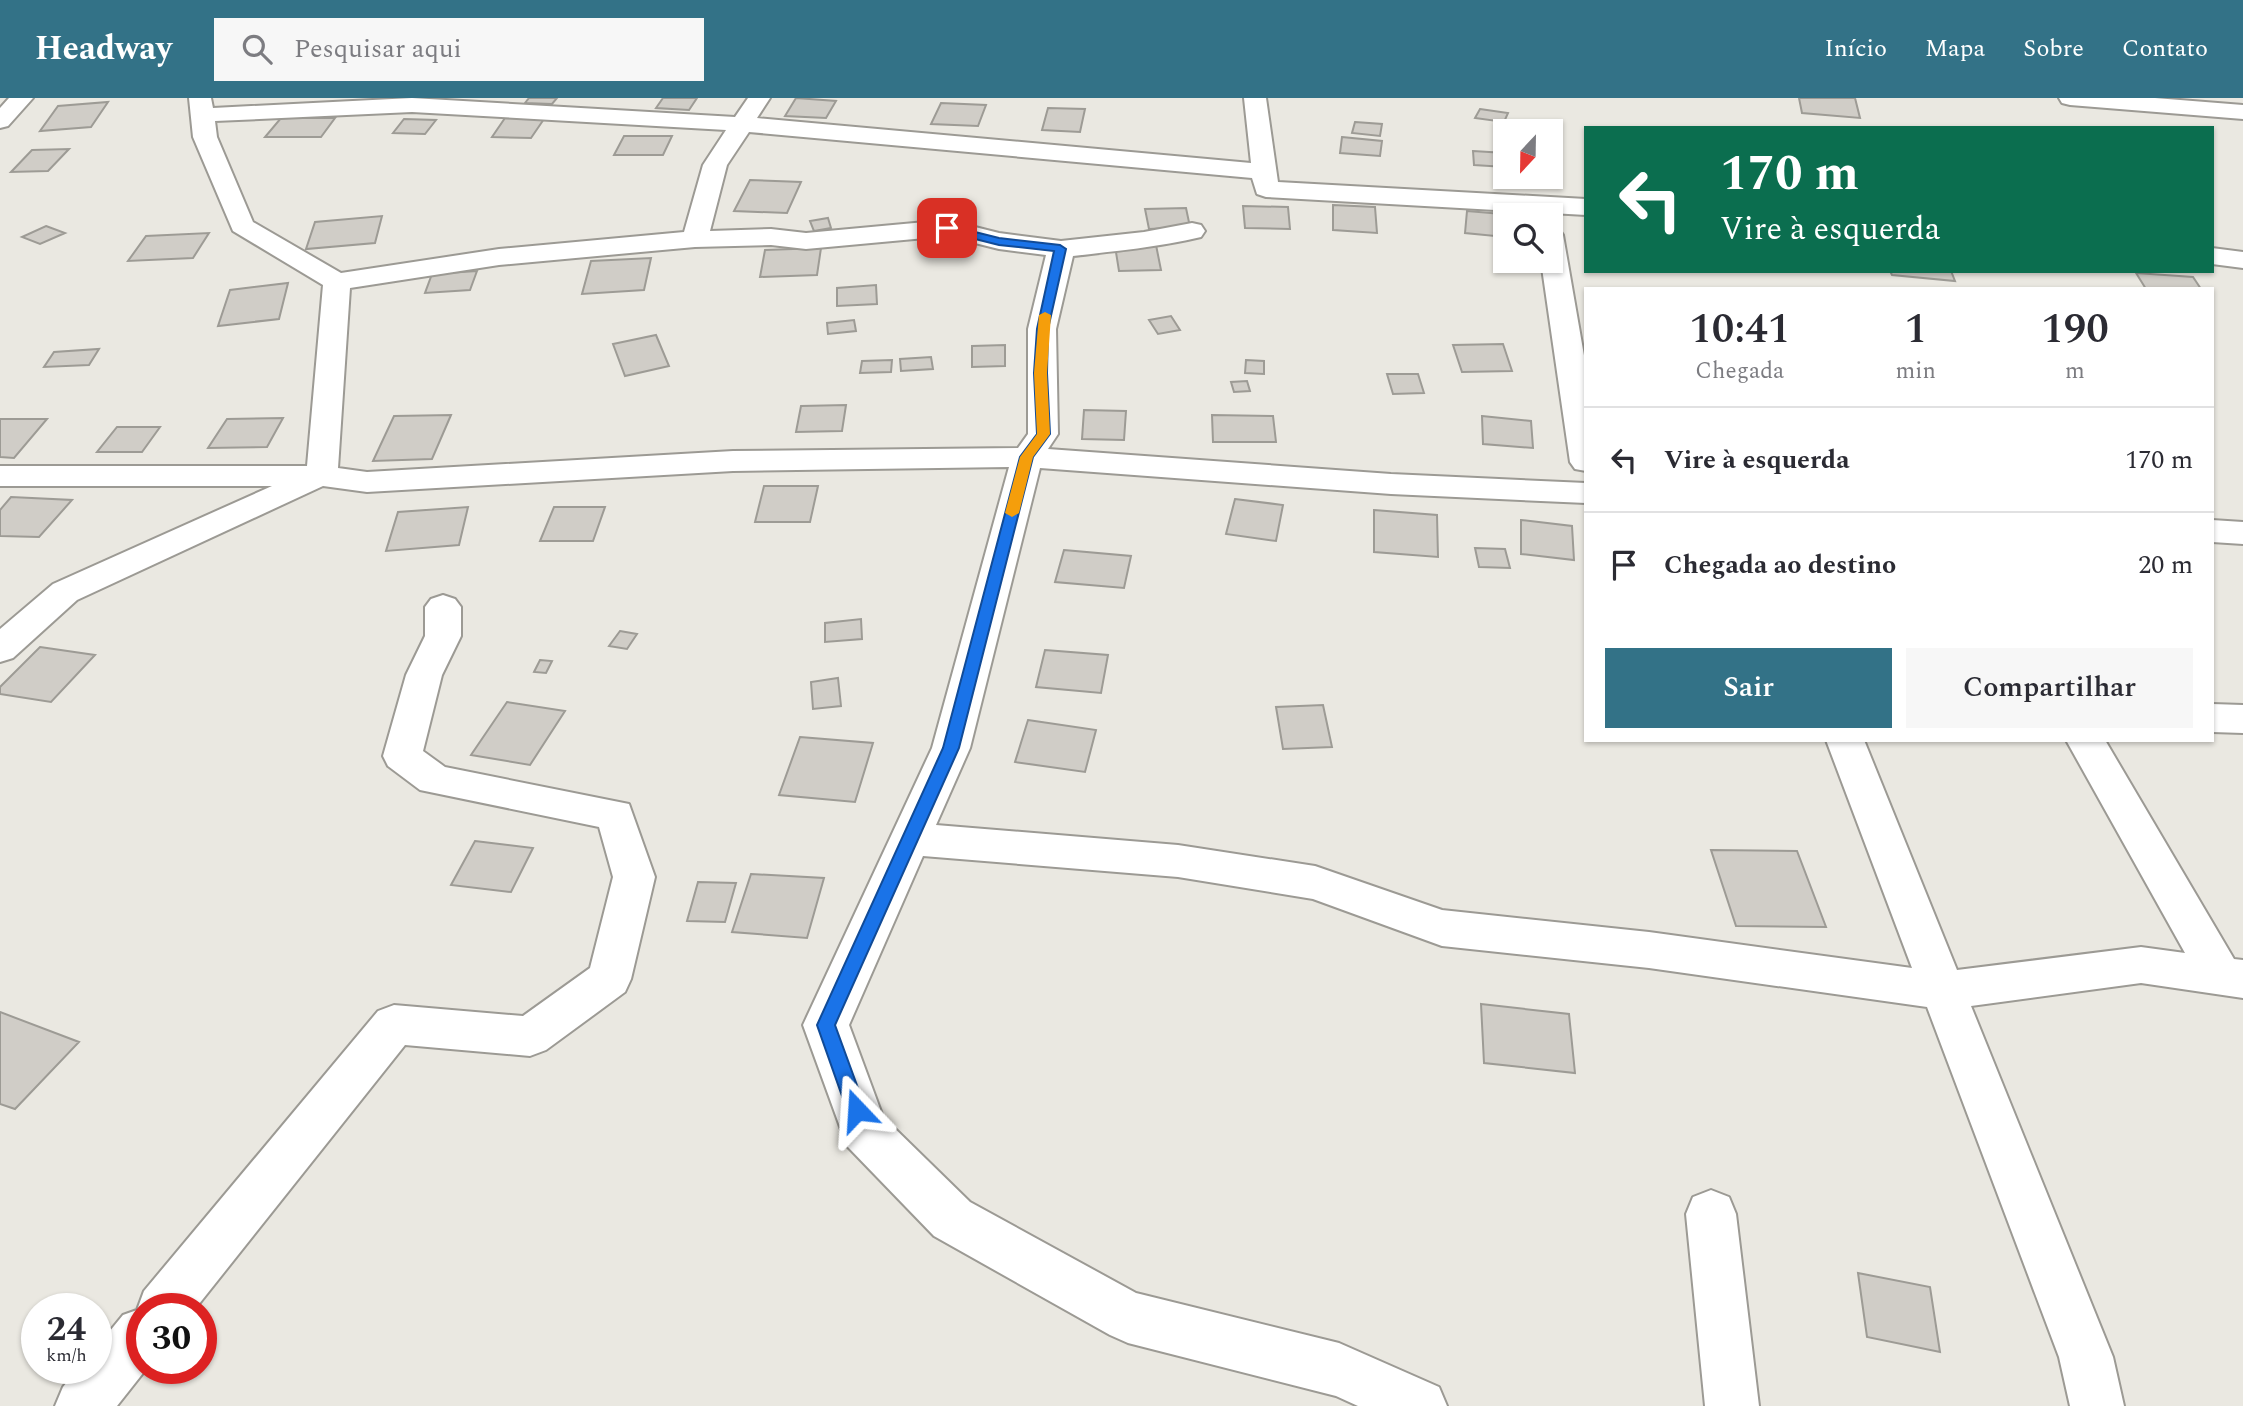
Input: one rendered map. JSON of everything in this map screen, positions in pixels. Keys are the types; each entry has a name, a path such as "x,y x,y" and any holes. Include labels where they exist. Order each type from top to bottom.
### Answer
{"street":[{"path":"0,121 22,98"},
{"path":"695,239 715,165 760,98"},
{"path":"1255,98 1266,189 1493,206"},
{"path":"2070,98 2243,112"},
{"path":"1192,231 1144,240 1060,249 999,242 947,228 806,241 771,237 695,239 499,257 337,282 242,226 205,137 201,106 412,105 741,124 1264,172"},
{"path":"1563,209 1584,207"},
{"path":"1060,249 1042,329 1044,434 1027,457 951,748 826,1025 864,1131 952,1219 1128,1317 1339,1370 1420,1406"},
{"path":"2214,257 2243,260"},
{"path":"1556,273 1584,449"},
{"path":"322,476 337,282"},
{"path":"0,476 322,476 367,482 733,461 1027,457 1391,484 1584,493"},
{"path":"0,649 65,592 322,476"},
{"path":"2214,531 2243,533"},
{"path":"175,1293 394,1025 530,1036 609,979 634,877 615,815 434,780 402,756 424,675 443,636 443,607"},
{"path":"2214,718 2243,719"},
{"path":"1847,742 2086,1357 2097,1406"},
{"path":"2086,742 2233,979"},
{"path":"910,838 1178,862 1315,883 1442,928 1649,950 1944,991 2141,965 2233,979"},
{"path":"1711,1214 1732,1406"},
{"path":"82,1406 126,1353"}],"building":[{"path":"529,98 557,98 552,104 525,103"},
{"path":"663,98 697,98 689,110 656,108"},
{"path":"796,98 836,101 826,118 785,116"},
{"path":"1799,98 1855,98 1860,118 1802,113"},
{"path":"108,102 91,127 40,131 58,106"},
{"path":"941,103 986,105 978,126 931,124"},
{"path":"1048,108 1085,109 1080,132 1042,130"},
{"path":"1480,109 1508,113 1505,119 1475,118"},
{"path":"281,118 335,118 321,137 265,137"},
{"path":"505,118 544,119 531,138 492,137"},
{"path":"404,119 436,120 425,134 393,133"},
{"path":"1355,122 1382,124 1380,136 1352,133"},
{"path":"624,136 672,136 663,155 614,155"},
{"path":"1342,137 1382,141 1380,156 1340,153"},
{"path":"69,149 48,171 11,172 32,150"},
{"path":"1473,151 1493,152 1493,166 1474,165"},
{"path":"750,180 801,182 787,213 734,211"},
{"path":"1333,205 1375,207 1377,233 1333,230"},
{"path":"1243,206 1288,207 1290,229 1245,228"},
{"path":"1186,208 1190,227 1149,229 1145,209"},
{"path":"1467,211 1493,213 1493,236 1465,233"},
{"path":"382,216 375,243 306,249 315,222"},
{"path":"828,218 831,228 814,231 810,221"},
{"path":"46,226 65,233 40,244 22,237"},
{"path":"209,233 193,258 128,261 146,236"},
{"path":"1156,245 1161,270 1119,271 1115,246"},
{"path":"821,248 817,275 760,277 765,250"},
{"path":"651,258 644,290 582,294 591,261"},
{"path":"477,271 470,290 425,293 432,274"},
{"path":"1891,273 1952,273 1955,281"},
{"path":"2136,273 2193,277 2200,287 2145,287"},
{"path":"288,283 279,319 218,326 230,290"},
{"path":"876,285 877,304 837,306 837,288"},
{"path":"1171,316 1180,330 1158,334 1149,320"},
{"path":"854,320 856,331 828,334 827,323"},
{"path":"656,335 669,366 625,376 613,344"},
{"path":"1503,344 1512,371 1462,372 1453,345"},
{"path":"1005,345 1005,366 972,367 972,346"},
{"path":"99,349 89,365 44,367 54,352"},
{"path":"931,357 933,369 901,371 900,359"},
{"path":"892,360 891,372 860,373 862,361"},
{"path":"1246,360 1264,361 1264,374 1245,373"},
{"path":"1387,374 1418,374 1424,393 1393,394"},
{"path":"1247,381 1250,391 1234,392 1231,382"},
{"path":"846,405 842,431 796,432 801,406"},
{"path":"1084,410 1126,411 1124,440 1082,439"},
{"path":"451,415 432,459 373,461 394,416"},
{"path":"1212,415 1273,416 1276,442 1213,442"},
{"path":"1482,416 1531,421 1533,448 1483,444"},
{"path":"283,418 267,447 208,448 227,419"},
{"path":"0,419 47,419 14,458 0,457"},
{"path":"117,427 160,427 142,452 97,452"},
{"path":"764,486 818,486 810,522 755,522"},
{"path":"11,497 72,500 39,537 0,536 0,510"},
{"path":"1235,499 1283,505 1276,541 1226,534"},
{"path":"468,507 459,545 386,551 398,512"},
{"path":"554,507 605,507 593,541 540,541"},
{"path":"1374,510 1437,515 1438,557 1374,552"},
{"path":"1521,520 1572,526 1574,560 1521,554"},
{"path":"1475,548 1505,549 1510,568 1479,567"},
{"path":"1064,550 1131,556 1124,588 1055,582"},
{"path":"861,619 862,639 825,642 825,623"},
{"path":"620,631 637,634 627,649 609,646"},
{"path":"40,647 95,655 51,702 0,694 0,687"},
{"path":"1045,650 1108,655 1101,693 1036,687"},
{"path":"540,660 552,661 546,673 534,672"},
{"path":"838,678 841,706 813,709 811,682"},
{"path":"507,702 565,711 530,765 471,755"},
{"path":"1323,705 1332,747 1283,749 1276,707"},
{"path":"1028,720 1096,730 1085,772 1015,762"},
{"path":"800,737 873,743 855,802 779,795"},
{"path":"475,841 533,848 511,892 451,885"},
{"path":"1711,850 1797,851 1826,927 1736,926"},
{"path":"751,874 824,878 807,938 732,932"},
{"path":"698,882 736,883 725,922 687,921"},
{"path":"1481,1004 1569,1014 1575,1073 1484,1063"},
{"path":"0,1012 79,1042 15,1109 0,1104"},
{"path":"1858,1273 1930,1287 1940,1352 1867,1337"}],"slow traffic":[{"path":"1012,513 1027,457 1044,434 1041,373 1045,315"}],"route":[{"path":"857,1110 826,1025 951,748 1027,457 1044,434 1042,329 1060,249 999,242 947,228"}]}
